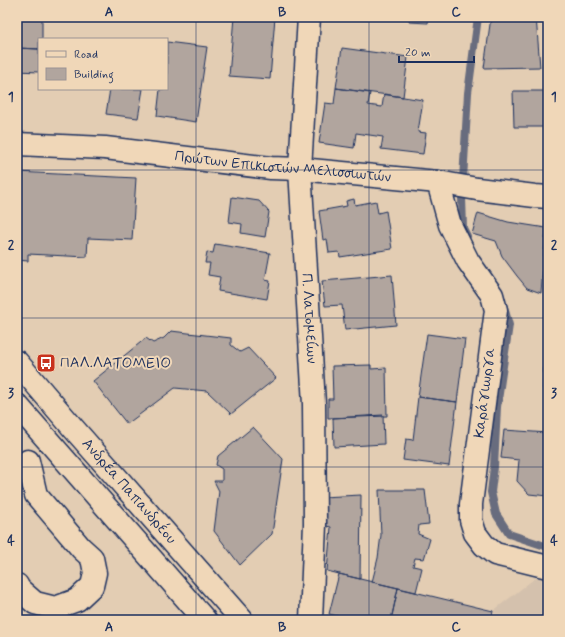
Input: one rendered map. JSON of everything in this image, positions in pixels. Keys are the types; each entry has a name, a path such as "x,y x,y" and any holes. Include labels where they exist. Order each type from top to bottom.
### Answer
{"street":[{"name":"Π. Λατομείων","path":"309,17 300,169 314,404 315,524 311,620"},
{"name":"Πρώτων Επικιστών Μελισσιωτών","path":"17,144 105,148 271,168 300,169 444,183 477,189 548,197"},
{"name":"Καράγιωργα","path":"444,183 450,224 468,261 492,294 496,310 471,504 471,520 475,533 484,545 495,554 548,567"},
{"name":"Ανδρέα Παπανδρέου","path":"17,362 242,620"},
{"name":"Ανδρέα Παπανδρέου","path":"17,405 205,620"},
{"path":"17,585 19,589 35,603 56,608 78,600 92,586 95,572 92,558 81,548 36,496 23,464 51,445"}],"shaded area":[{"path":"548,574 548,620 491,620 493,611 534,579"}],"building":[{"path":"17,17 42,17 42,38 38,38 38,49 17,48"},
{"path":"234,17 275,17 270,79 229,76"},
{"path":"410,17 429,17 428,23 409,22"},
{"path":"491,17 536,17 540,67 484,68"},
{"path":"168,42 207,47 196,122 157,116 160,90 168,90"},
{"path":"17,48 38,49 38,72 17,71"},
{"path":"342,48 408,57 403,97 336,88"},
{"path":"336,88 370,93 368,105 382,107 384,94 423,100 418,132 426,133 423,154 381,149 383,137 356,133 354,148 319,143 325,103 334,104"},
{"path":"110,90 143,90 138,118 106,114"},
{"path":"513,91 546,91 546,127 514,127"},
{"path":"17,172 136,178 132,240 88,238 87,257 28,254 28,261 17,260"},
{"path":"232,197 259,201 269,212 265,237 241,233 242,224 229,222"},
{"path":"354,199 355,205 376,201 378,213 386,211 392,249 340,257 339,252 329,253 327,239 323,240 319,211 347,206 346,201"},
{"path":"478,213 508,222 546,228 541,293 527,288 502,256 496,241 472,234"},
{"path":"215,244 270,253 265,280 270,281 267,299 218,291 220,277 208,275 210,263 205,263 207,252 213,253"},
{"path":"392,275 396,325 345,330 342,305 325,306 322,281"},
{"path":"171,331 231,338 231,345 240,352 248,348 276,378 231,414 207,391 175,388 127,424 93,381 146,338 153,343 164,338"},
{"path":"427,334 465,339 457,402 418,397"},
{"path":"371,365 371,369 386,368 387,416 328,418 328,399 333,399 332,366"},
{"path":"544,368 548,369 548,389 543,389"},
{"path":"418,397 457,402 449,466 403,460 406,439 413,440"},
{"path":"383,415 384,444 334,447 333,418"},
{"path":"253,427 283,459 272,534 240,565 214,531 219,491 214,481 222,481 222,469 216,465 218,456"},
{"path":"504,430 548,433 548,496 529,494 517,481 519,460 501,458"},
{"path":"379,490 425,490 429,524 419,525 418,534 430,539 424,559 415,558 413,566 422,568 416,592 372,582 378,558 381,535"},
{"path":"361,495 360,579 327,571 331,527 321,525 322,497"},
{"path":"339,574 398,588 391,620 354,620 329,614"},
{"path":"398,588 493,611 491,620 391,620"},
{"path":"548,612 548,620 537,620"}],"waterway":[{"path":"467,236 463,228 462,197 468,93 478,17"},
{"path":"504,307 509,325 497,407 494,467 491,492 496,514 509,534 548,547"}],"place":[{"name":"ΠΑΛ.ΛΑΤΟΜΕΙΟ","path":"46,363"}]}
